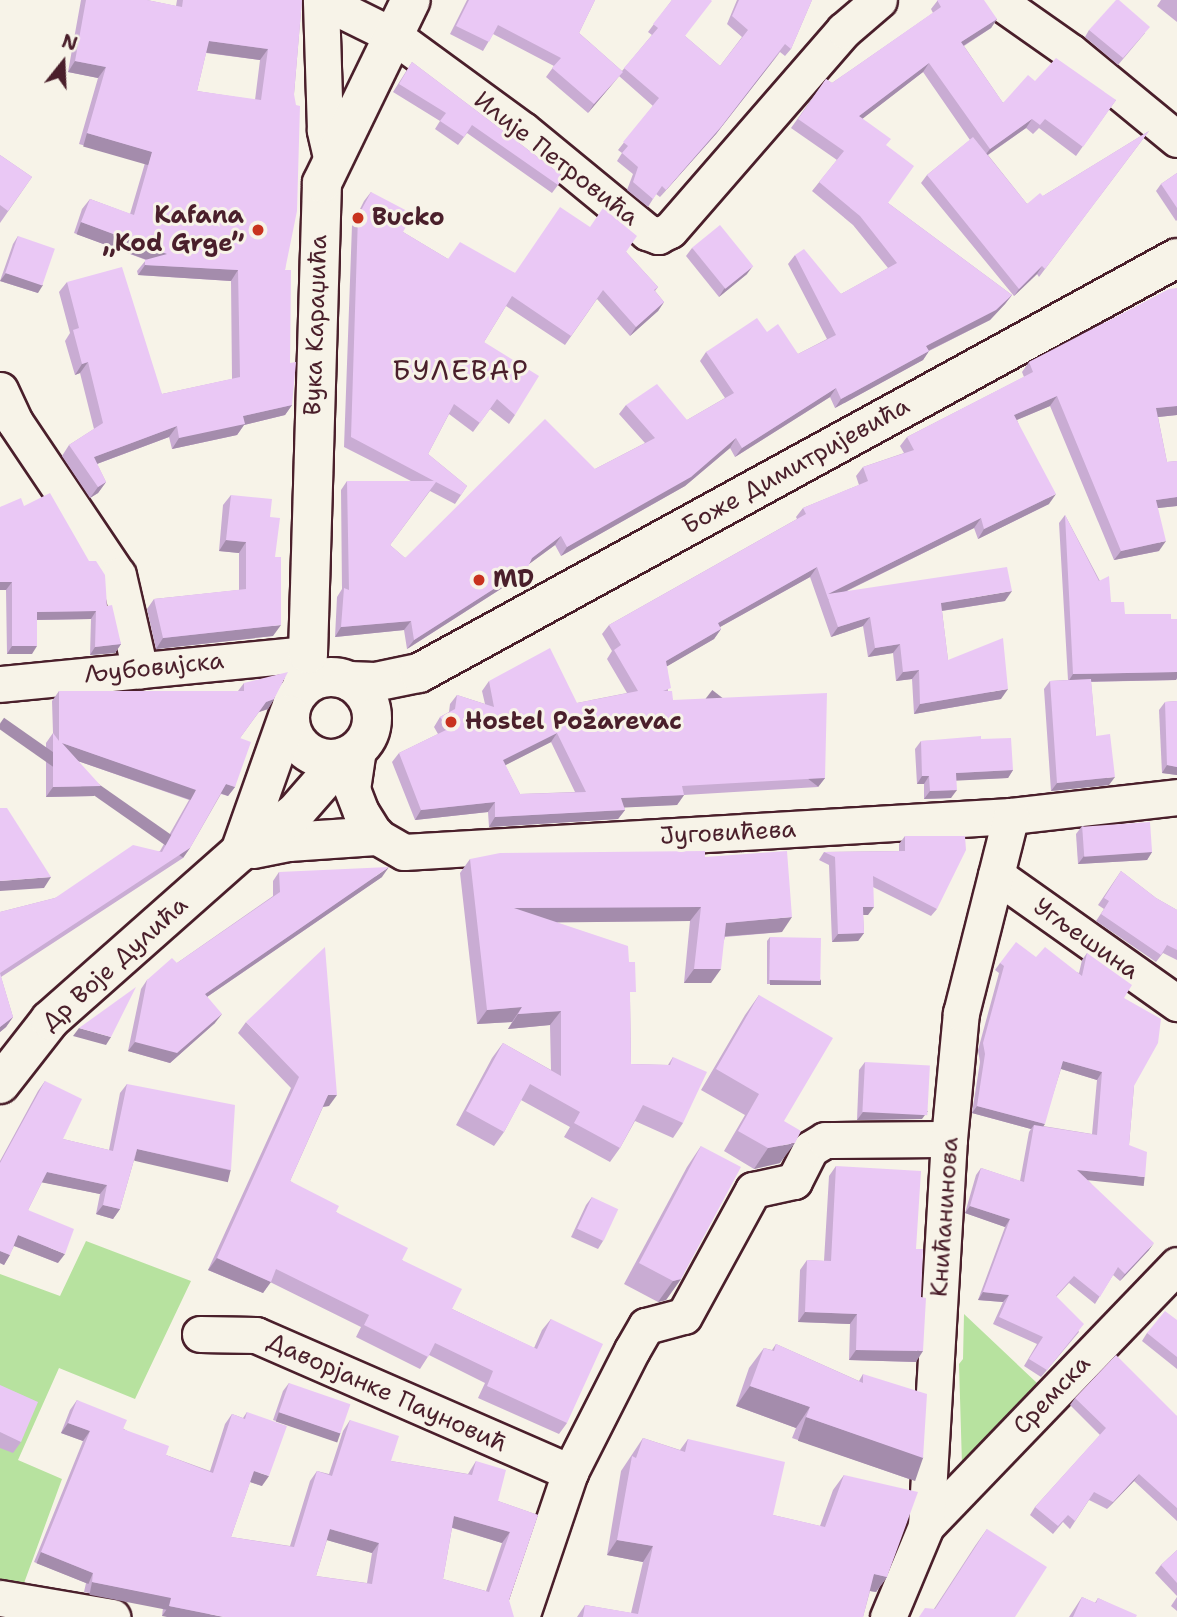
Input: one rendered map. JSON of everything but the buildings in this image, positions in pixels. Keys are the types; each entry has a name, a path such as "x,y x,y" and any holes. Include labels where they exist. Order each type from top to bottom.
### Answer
{"main road":[{"path":"331,157 411,0"},
{"name":"Вука Караџића","path":"317,682 322,183 331,157"},
{"name":"Боже Димитријевића","path":"358,742 416,675 1177,258"},
{"name":"Боже Димитријевића","path":"317,682 416,675"},
{"path":"317,682 367,697 358,742 321,758 301,747 290,726 317,682"},
{"name":"Др Воје Дулића","path":"240,852 317,682"},
{"name":"Др Воје Дулића","path":"0,1084 50,1020 240,852 295,813 358,742"},
{"path":"240,852 289,842 376,836"},
{"path":"0,1048 50,1020"}],"street":[{"name":"Илије Петровића","path":"321,0 394,36 523,130 647,232 658,236 670,230 844,30 879,0"},
{"name":"Вука Караџића","path":"321,0 325,130 331,157"},
{"path":"997,0 1071,52 1177,139"},
{"path":"0,390 15,422 118,575 140,670"},
{"name":"Љубовијска","path":"0,684 140,670 317,682"},
{"path":"358,742 352,789 376,836"},
{"name":"Југовићева","path":"376,836 404,852 1012,816 1177,797"},
{"name":"Книћанинова","path":"888,1617 926,1525 949,1139 961,1013 1012,816"},
{"name":"Угљешина","path":"996,876 1177,1003"},
{"path":"521,1617 570,1472 646,1326 684,1316 753,1190 794,1181 810,1149 825,1140 949,1139"},
{"name":"Сремска","path":"926,1525 1177,1265"},
{"name":"Даворјанке Пауновић","path":"200,1334 256,1335 570,1472"},
{"path":"0,1598 112,1617"}],"green space":[{"path":"86,1241 191,1281 135,1399 59,1368 18,1460 62,1479 23,1586 0,1583 0,1274 60,1296"},
{"path":"964,1314 1037,1383 962,1465 959,1364 963,1359"}],"place":[{"name":"Bucko","path":"358,218"},
{"name":"Kafana „Kod Grge”","path":"258,230"},
{"name":"MD","path":"479,580"},
{"name":"Hostel Požarevac","path":"451,722"}],"district":[{"name":"БУЛЕВАР","path":"461,370"}]}
